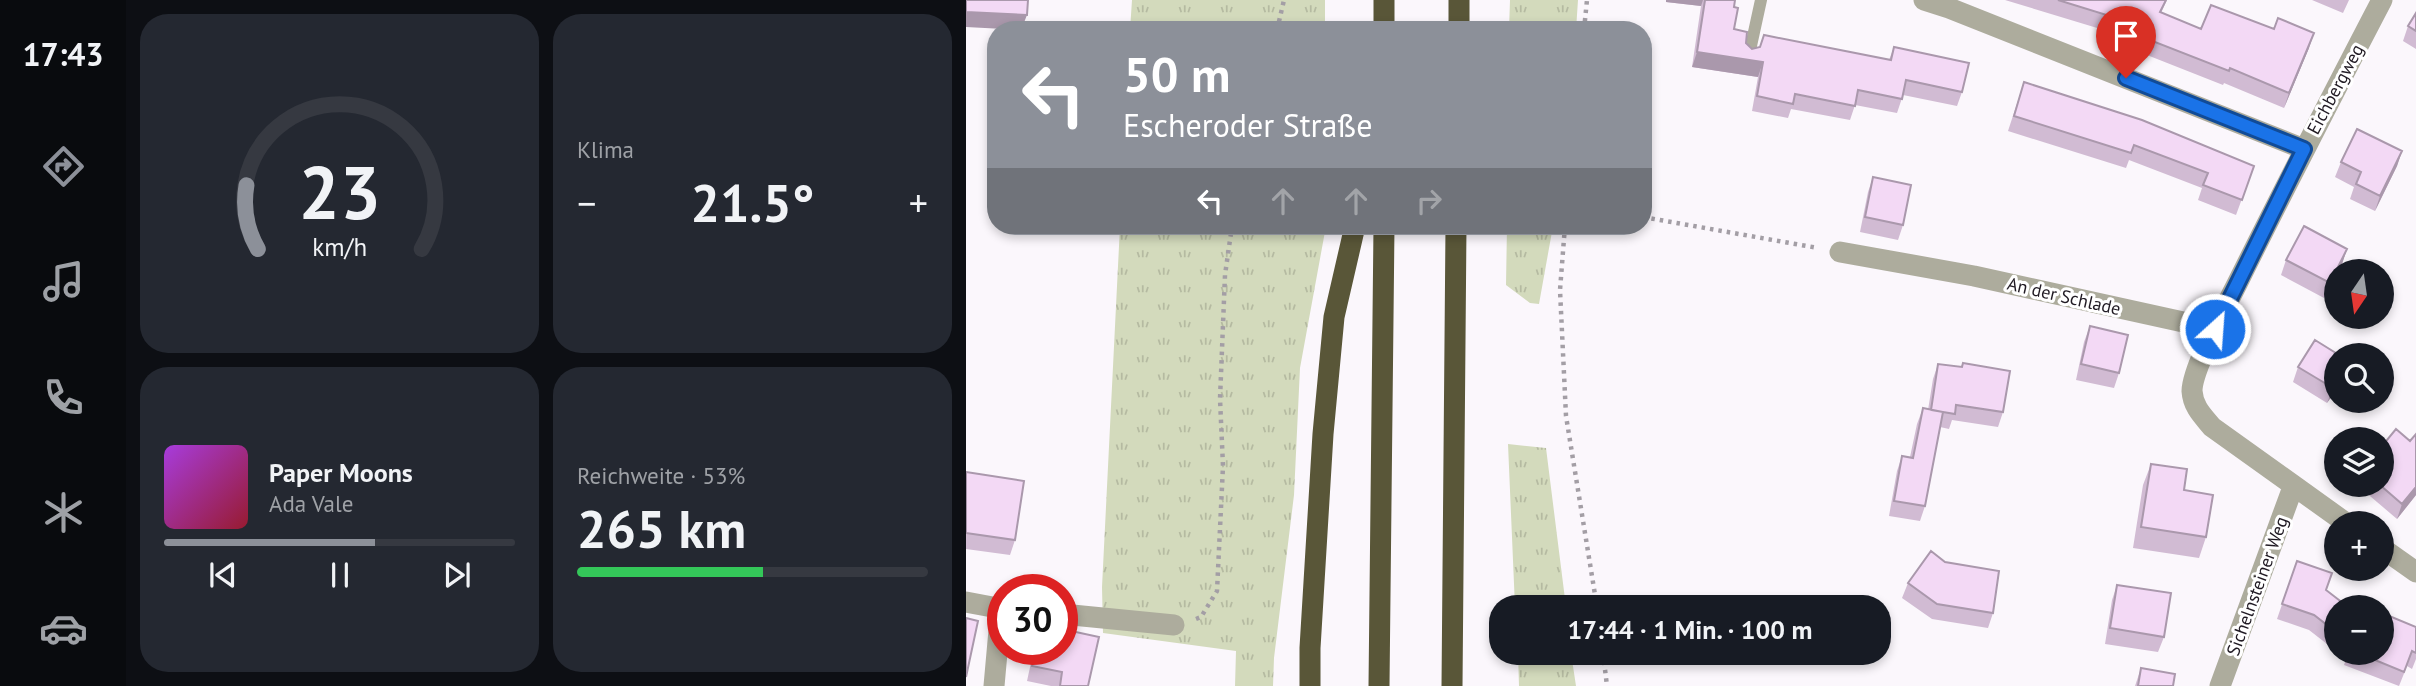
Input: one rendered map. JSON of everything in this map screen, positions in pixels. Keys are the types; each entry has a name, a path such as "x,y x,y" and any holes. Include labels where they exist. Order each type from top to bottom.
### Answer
{"highway":[{"path":"1384,0 1384,21"},
{"path":"1458,21 1459,0"},
{"path":"1310,686 1322,447 1334,317 1353,235"},
{"path":"1379,686 1384,235"},
{"path":"1452,686 1456,235"},
{"path":"1454,560 1464,686"}],"street":[{"path":"1924,0 2304,149"},
{"name":"Eichbergweg","path":"2215,329 2304,149 2382,0"},
{"name":"An der Schlade","path":"1840,252 1974,276 2215,329"},
{"path":"2215,329 2194,378 2192,390 2195,407 2212,427 2329,511"},
{"name":"Sichelnsteiner Weg","path":"2220,686 2294,487"},
{"path":"2394,556 2416,572"},
{"path":"966,602 987,606"},
{"path":"1078,616 1174,625"},
{"path":"994,686 996,665"}],"lane":[{"path":"1749,55 1760,0"}],"path":[{"path":"1279,21 1284,0"},
{"path":"1585,21 1587,0"},
{"path":"1652,219 1840,252"},
{"path":"1174,625 1201,617 1217,591 1223,466 1220,399 1225,275 1231,235"},
{"path":"1563,235 1560,290 1566,416 1595,595"},
{"path":"1604,665 1606,686"}],"green space":[{"path":"1132,0 1325,0 1325,21 1131,21"},
{"path":"1510,0 1578,0 1577,21 1509,21"},
{"path":"1120,235 1324,235 1300,368 1294,495 1273,686 1235,686 1236,651 1103,633 1102,587"},
{"path":"1507,235 1551,235 1539,304 1530,303 1506,285"},
{"path":"1508,444 1546,448 1564,595 1514,595"},
{"path":"1518,665 1573,665 1576,686 1519,686"}],"building":[{"path":"966,0 1028,0 1027,15 966,12"},
{"path":"1705,0 1735,0 1734,7 1738,8 1734,29 1747,32 1746,43 1752,49 1760,47 1764,35 1891,60 1894,47 1969,63 1962,92 1906,80 1902,99 1858,90 1855,106 1795,94 1793,104 1757,96 1763,62 1697,52"},
{"path":"2058,0 2166,0 2160,12 2201,29 2211,5 2274,29 2278,18 2314,33 2289,93 2230,68 2229,71 2119,28 2123,20"},
{"path":"2416,13 2416,31 2408,26"},
{"path":"2024,82 2142,120 2254,166 2242,200 2203,185 2208,173 2134,145 2131,153 2014,116"},
{"path":"2357,129 2402,151 2380,196 2356,184 2361,172 2341,162"},
{"path":"1873,177 1911,185 1903,225 1865,217"},
{"path":"2304,226 2347,249 2342,259 2324,259 2324,280 2286,260"},
{"path":"2090,326 2128,335 2119,373 2081,364"},
{"path":"2315,340 2324,346 2324,383 2298,367"},
{"path":"1963,363 2010,371 2003,412 1956,405 1955,414 1931,410 1938,364 1962,367"},
{"path":"1923,408 1943,412 1925,506 1894,501 1902,456 1913,458"},
{"path":"2396,429 2410,441 2416,434 2416,487 2402,504 2394,497"},
{"path":"2151,464 2187,469 2184,490 2213,495 2206,537 2141,527"},
{"path":"966,472 1024,481 1015,540 966,533"},
{"path":"1931,551 1945,562 1999,571 1993,613 1937,604 1908,583"},
{"path":"2297,561 2324,570 2324,581 2329,581 2326,590 2332,595 2324,595 2324,623 2314,615 2282,604"},
{"path":"2117,585 2171,593 2164,637 2110,628"},
{"path":"966,618 978,621 966,677"},
{"path":"2394,618 2416,627 2416,653 2412,651 2404,672 2387,665 2394,665"},
{"path":"1078,632 1099,637 1088,686 1060,686 1062,672 1032,666 1078,665"},
{"path":"2141,668 2175,674 2173,686 2138,686"}],"route":[{"path":"2126,78 2304,149 2215,329"}]}
